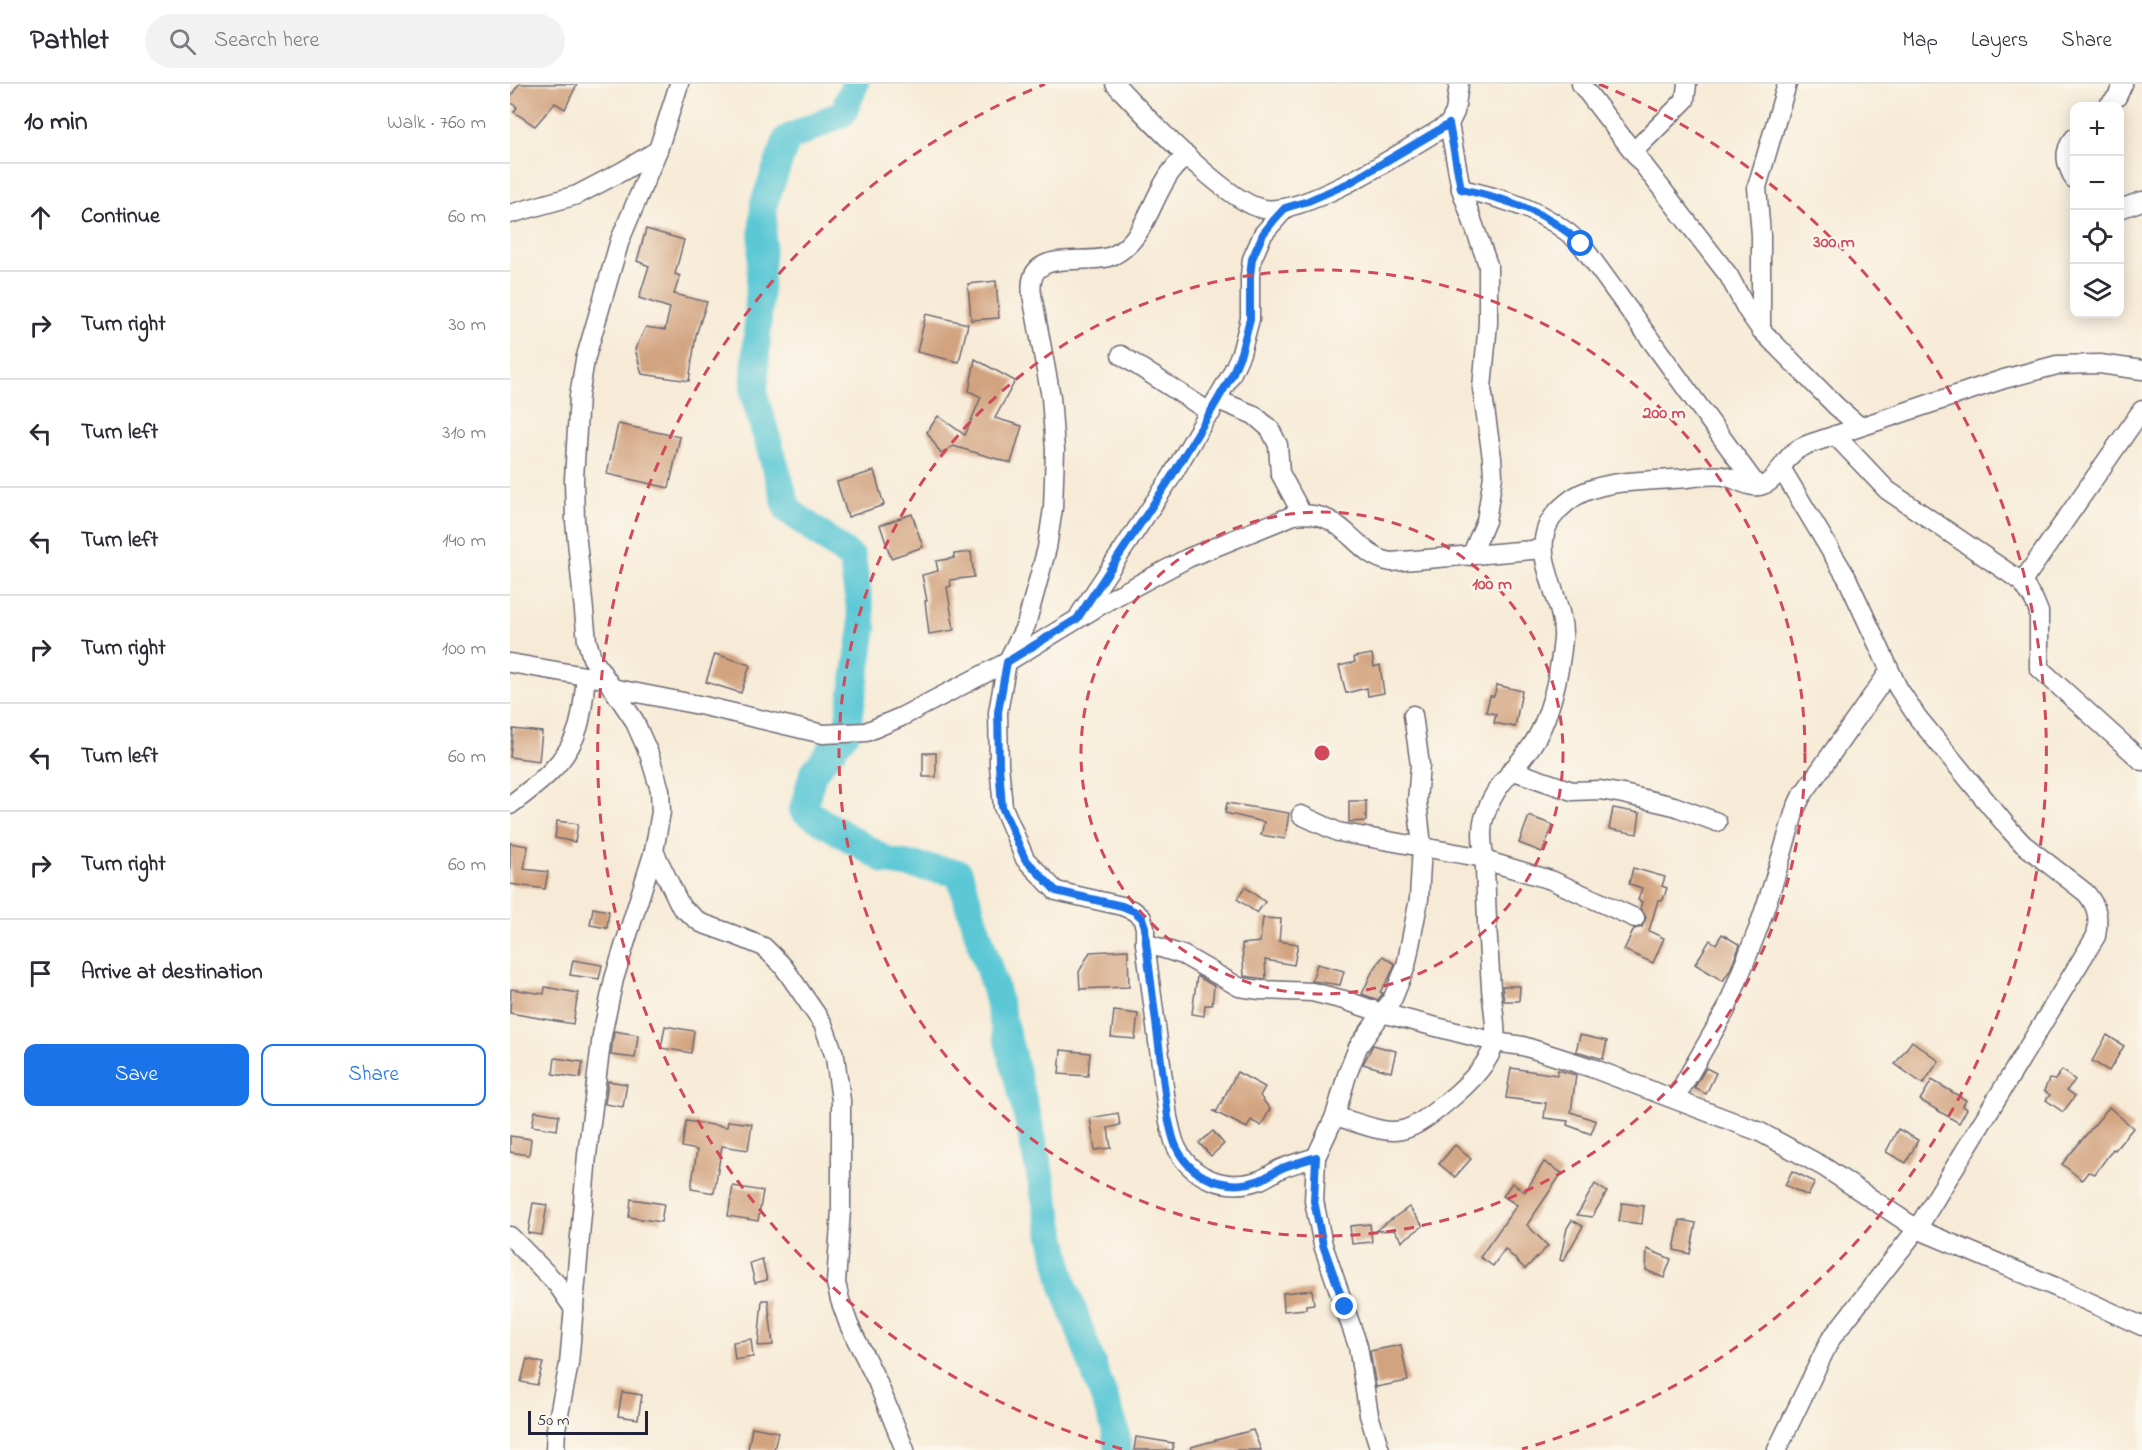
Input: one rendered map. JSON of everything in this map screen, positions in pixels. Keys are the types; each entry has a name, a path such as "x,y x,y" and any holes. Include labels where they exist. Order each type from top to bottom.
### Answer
{"street":[{"path":"555,1450 556,1429 569,1364 587,1155 602,1035 614,979 654,851 661,812 660,790 656,774 634,720 592,658 587,641 575,521 576,424 585,360 620,240 658,150 679,84"},
{"path":"1115,84 1187,155 1238,198 1263,234"},
{"path":"1238,198 1261,208 1285,208 1308,201 1349,183 1449,124 1455,112 1459,84"},
{"path":"1581,84 1729,276 1747,310 1761,330 1836,406 1859,426"},
{"path":"1634,151 1685,100 1687,84"},
{"path":"1761,330 1761,235 1757,187 1787,84"},
{"path":"2112,102 2123,84"},
{"path":"1449,124 1461,189 1484,249 1489,281 1487,342 1482,388 1493,476 1486,520 1471,556"},
{"path":"2070,144 2066,160 2070,170"},
{"path":"510,214 577,195 658,150"},
{"path":"1187,155 1170,174 1137,234 1117,254 1101,259 1048,263 1037,270 1032,280 1032,295 1051,396 1055,450 1053,508 1049,541 1026,625 1007,662 998,712 1002,807 1025,859 1056,891 1122,906 1134,911 1142,918 1145,927 1168,1117 1175,1144 1186,1163 1198,1174 1228,1185 1259,1180 1283,1168 1316,1157"},
{"path":"1461,189 1502,198 1530,209 1569,232 1581,244 1757,486"},
{"path":"2124,207 2142,201"},
{"path":"1077,619 1170,479 1232,375 1250,319 1252,259 1263,234 1285,208"},
{"path":"1121,355 1214,406 1254,415 1269,429 1278,446 1280,473 1302,514"},
{"path":"1335,1116 1390,1132 1404,1131 1424,1121 1462,1090 1482,1066 1495,1042 1487,941 1482,838 1484,821 1492,795 1538,735 1552,696 1562,655 1564,631 1561,612 1543,549 1544,534 1550,520 1559,509 1582,493 1621,483 1720,476 1757,486 1769,482 1797,449 1859,426 2004,379 2057,365 2100,364 2142,370"},
{"path":"2022,582 2142,410"},
{"path":"1835,435 1887,490 2022,582 2039,612 2038,668 2142,761"},
{"path":"1777,1450 1830,1340 1917,1229 2096,936 2098,912 2086,893 2023,844 2010,830 1918,717 1889,672 1846,578 1781,468"},
{"path":"510,663 586,676 823,734 866,732 901,717 1007,662 1077,619 1188,558 1271,524 1302,514 1326,517 1382,560 1408,562 1543,549"},
{"path":"1675,1100 1726,1010 1758,929 1795,810 1889,672"},
{"path":"510,805 550,774 574,739 580,723 586,676"},
{"path":"1380,1450 1369,1415 1358,1346 1323,1245 1314,1201 1316,1157 1335,1116 1347,1075 1358,1047 1393,998 1406,966 1419,899 1422,846 1418,801 1420,765 1413,715"},
{"path":"1510,771 1572,791 1600,790 1674,806 1717,822"},
{"path":"1301,815 1338,832 1484,859 1551,880 1635,918"},
{"path":"654,851 681,907 701,923 764,947 783,966 823,1024 835,1057 841,1100 842,1200 836,1282 849,1325 877,1381 905,1450"},
{"path":"1146,943 1184,955 1239,987 1312,992 1382,1013 1495,1042 1523,1046 1592,1068 1760,1132 1824,1167 1917,1229 2142,1326"},
{"path":"510,1236 556,1283 574,1309"}],"building":[{"path":"519,84 577,84 565,109 555,103 535,126 514,112 517,107 510,102 510,97"},
{"path":"646,229 684,240 675,274 680,276 674,294 707,302 696,335 689,381 642,374 635,349 646,327 665,330 670,308 639,298 649,266 637,261"},
{"path":"996,281 999,318 971,320 968,284"},
{"path":"926,314 968,324 959,362 917,352"},
{"path":"975,359 1015,381 995,418 1022,426 1011,463 953,446 941,454 927,432 938,416 965,435 981,397 969,391"},
{"path":"618,424 680,437 669,488 607,474"},
{"path":"874,471 884,505 848,517 837,482"},
{"path":"912,514 923,547 891,558 880,525"},
{"path":"971,552 974,577 950,580 951,586 947,587 954,630 929,634 925,601 927,601 922,575 938,571 936,561 954,558 954,554"},
{"path":"715,654 750,665 741,693 706,682"},
{"path":"1372,654 1374,667 1380,665 1384,693 1368,696 1367,688 1346,693 1339,666 1355,662 1354,657"},
{"path":"1497,685 1522,691 1515,727 1494,723 1496,714 1486,712 1490,696 1494,696"},
{"path":"513,729 542,732 539,761 510,757"},
{"path":"923,753 936,753 936,777 923,777"},
{"path":"1349,801 1366,801 1366,821 1349,822"},
{"path":"1227,803 1289,813 1285,839 1261,835 1264,822 1225,813"},
{"path":"1613,808 1640,813 1637,834 1609,829"},
{"path":"1529,816 1553,825 1542,852 1519,843"},
{"path":"557,821 578,824 575,842 555,838"},
{"path":"510,843 528,846 524,869 548,872 545,889 510,884"},
{"path":"1633,868 1665,877 1662,886 1667,888 1663,900 1658,900 1649,931 1664,938 1653,963 1624,950 1634,929 1642,927 1646,917 1640,908 1642,902 1638,900 1642,888 1629,884"},
{"path":"1245,887 1265,902 1257,913 1237,899"},
{"path":"593,908 609,911 607,928 590,925"},
{"path":"1263,918 1281,919 1279,941 1298,944 1294,965 1265,960 1266,979 1244,976 1242,944 1260,942"},
{"path":"1722,934 1740,945 1723,981 1695,964 1710,940 1716,944"},
{"path":"1128,950 1129,987 1080,989 1079,972 1090,952"},
{"path":"1383,956 1395,964 1378,1000 1362,994"},
{"path":"573,960 602,965 599,979 570,975"},
{"path":"1317,964 1344,971 1340,985 1312,981"},
{"path":"1197,976 1214,986 1212,1005 1205,1005 1204,1016 1192,1014"},
{"path":"1502,986 1520,986 1519,1001 1504,1001"},
{"path":"545,987 578,993 573,1024 510,1013 511,989 544,994"},
{"path":"1114,1011 1138,1014 1135,1039 1111,1037"},
{"path":"665,1026 694,1031 691,1053 661,1048"},
{"path":"614,1031 638,1035 635,1058 611,1055"},
{"path":"1580,1035 1607,1041 1603,1059 1576,1051"},
{"path":"2107,1035 2124,1046 2109,1071 2092,1061"},
{"path":"1912,1041 1939,1061 1923,1084 1895,1064"},
{"path":"1373,1045 1396,1051 1391,1072 1363,1064"},
{"path":"1061,1050 1090,1053 1088,1076 1059,1074"},
{"path":"555,1058 583,1062 580,1078 553,1074"},
{"path":"1511,1068 1557,1075 1558,1070 1576,1075 1571,1112 1596,1121 1591,1134 1567,1125 1568,1121 1544,1118 1546,1103 1506,1098"},
{"path":"1706,1068 1716,1073 1706,1094 1694,1088"},
{"path":"2062,1070 2075,1080 2067,1090 2075,1096 2063,1112 2046,1100 2050,1095 2044,1091 2049,1079 2055,1080"},
{"path":"1237,1072 1265,1087 1260,1096 1270,1109 1261,1126 1251,1120 1247,1128 1213,1111 1217,1111"},
{"path":"1932,1080 1966,1100 1963,1106 1967,1109 1959,1123 1920,1100"},
{"path":"608,1081 627,1084 623,1107 605,1104"},
{"path":"2109,1107 2133,1128 2115,1150 2113,1149 2095,1174 2088,1172 2082,1180 2062,1164"},
{"path":"535,1111 559,1115 557,1130 532,1126"},
{"path":"1118,1113 1120,1125 1108,1128 1111,1148 1095,1150 1090,1118"},
{"path":"686,1121 727,1127 728,1121 752,1124 748,1150 722,1146 714,1193 691,1189 697,1150 682,1147"},
{"path":"1898,1129 1918,1140 1906,1163 1886,1152"},
{"path":"1213,1131 1224,1144 1211,1156 1199,1143"},
{"path":"510,1136 531,1139 529,1155 510,1152"},
{"path":"1455,1145 1471,1159 1455,1177 1439,1164"},
{"path":"1544,1162 1562,1173 1527,1225 1548,1246 1525,1269 1505,1249 1493,1266 1480,1257 1517,1205 1503,1196 1512,1183 1525,1192"},
{"path":"1792,1171 1815,1182 1808,1196 1785,1185"},
{"path":"1595,1184 1607,1192 1592,1217 1577,1215"},
{"path":"733,1186 763,1191 758,1221 728,1216"},
{"path":"631,1199 664,1204 661,1222 629,1217"},
{"path":"533,1203 547,1205 542,1235 528,1233"},
{"path":"1622,1203 1644,1206 1642,1224 1619,1221"},
{"path":"1409,1207 1423,1226 1402,1241 1394,1230 1375,1231"},
{"path":"1572,1220 1583,1226 1563,1261 1560,1260 1567,1228"},
{"path":"1680,1220 1696,1223 1690,1254 1674,1250"},
{"path":"1370,1224 1372,1242 1352,1244 1350,1226"},
{"path":"1647,1249 1671,1259 1664,1278 1646,1270"},
{"path":"762,1259 767,1280 755,1283 750,1263"},
{"path":"1312,1290 1314,1304 1306,1305 1306,1309 1284,1311 1283,1293"},
{"path":"762,1300 768,1300 773,1345 758,1346"},
{"path":"751,1339 753,1357 735,1360 733,1342"},
{"path":"1401,1345 1408,1381 1376,1387 1370,1351"},
{"path":"527,1359 543,1363 537,1385 521,1382"},
{"path":"622,1392 642,1395 638,1419 618,1416"},
{"path":"752,1427 778,1432 774,1450 748,1450"},
{"path":"1253,1430 1261,1450 1192,1450 1191,1447"},
{"path":"1136,1437 1173,1443 1173,1450 1134,1450"}],"waterway":[{"path":"855,84 843,113 787,139 764,203 754,394 788,510 852,558 863,628 847,731 813,773 803,810 887,861 959,873 994,985 1029,1123 1063,1283 1115,1428 1118,1450"}],"route":[{"path":"1345,1307 1323,1245 1314,1201 1316,1157 1283,1168 1259,1180 1228,1185 1198,1174 1186,1163 1175,1144 1168,1117 1145,927 1142,918 1134,911 1122,906 1056,891 1025,859 1002,807 998,712 1007,662 1077,619 1170,479 1232,375 1241,353 1250,319 1252,259 1263,234 1285,208 1308,201 1349,183 1449,124 1461,189 1521,204 1569,232 1581,244"}]}
